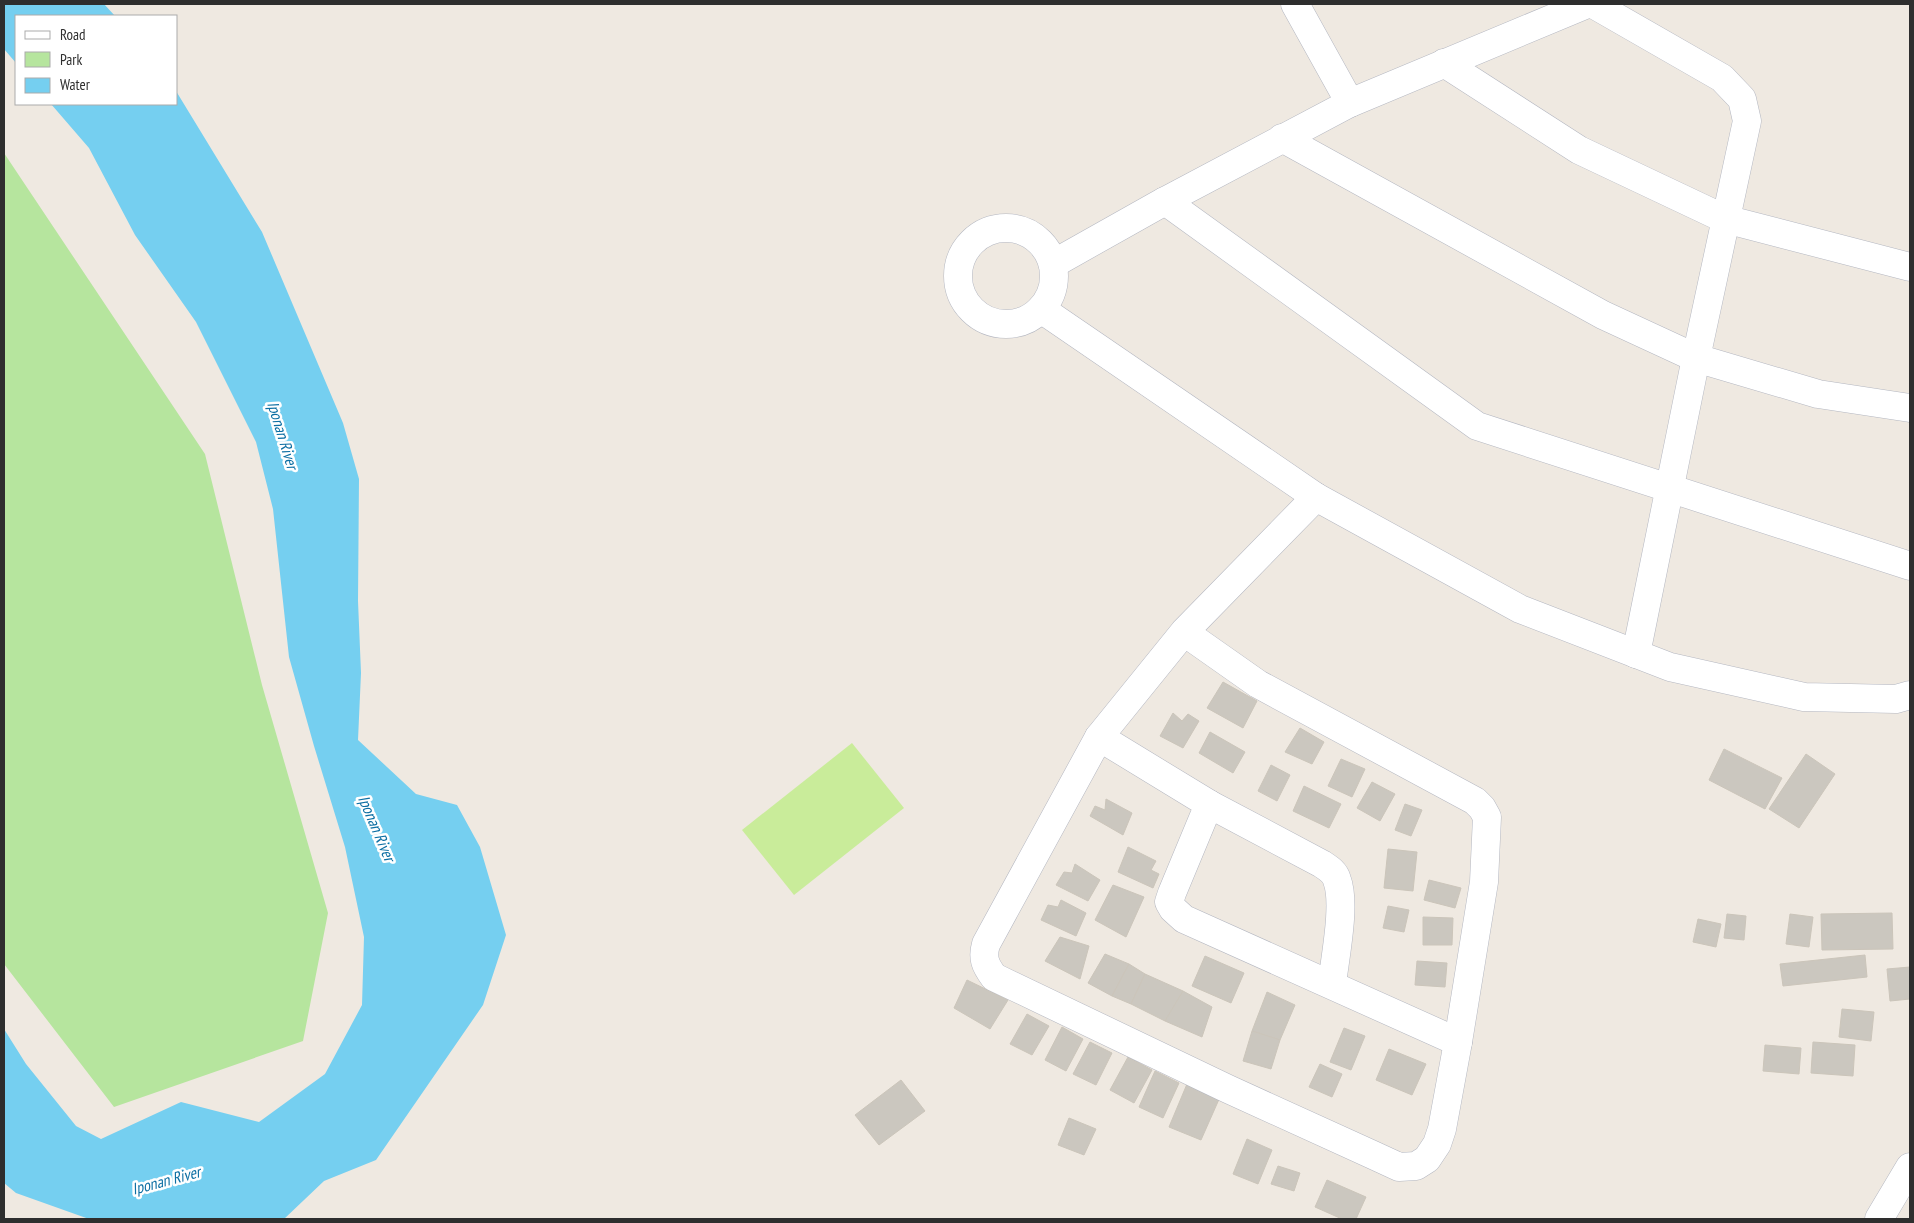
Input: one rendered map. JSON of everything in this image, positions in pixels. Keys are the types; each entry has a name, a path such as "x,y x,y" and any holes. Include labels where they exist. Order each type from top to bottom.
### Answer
{"street":[{"path":"1295,4 1350,103"},
{"path":"1053,264 1164,201 1350,103 1587,4"},
{"path":"1593,4 1722,78 1742,99 1747,121 1696,358 1636,654"},
{"path":"1444,63 1580,150 1725,219 1910,267"},
{"path":"1282,138 1604,315 1696,358 1818,394 1910,408"},
{"path":"1164,201 1477,426 1910,566"},
{"path":"999,228 1012,228 1026,232 1038,240 1047,251 1053,264 1054,276 1053,288 1041,310 1030,318 1016,323 1002,324 988,321 976,315 966,304 960,292 957,278 958,264 964,251 973,240 985,232 999,228"},
{"path":"1041,310 1316,497 1520,609 1670,667 1804,696 1905,700"},
{"path":"1184,632 1258,684 1475,801 1487,817 1488,831 1484,882 1442,1129 1427,1159 1416,1166 1399,1167 1228,1089 994,977 985,965 983,955 986,944 1099,736 1184,632 1316,497"},
{"path":"1099,736 1209,804 1331,870 1337,878 1342,898 1332,984"},
{"path":"1209,804 1172,893 1169,902 1173,909 1184,918 1458,1042"},
{"path":"1879,1219 1910,1167"}],"green space":[{"path":"4,153 205,454 262,685 328,913 303,1041 114,1107 4,964"},
{"path":"852,743 904,808 794,895 742,830"}],"water":[{"path":"4,4 104,4 114,15 15,15 15,62 4,49"},
{"name":"Iponan River","path":"178,94 262,232 343,423 359,479 358,601 361,673 358,740 416,794 457,805 480,847 506,935 483,1005 376,1160 324,1181 284,1219 89,1219 16,1193 4,1183 4,1029 26,1064 76,1126 101,1139 181,1102 259,1122 325,1074 362,1005 364,937 345,847 289,657 273,509 256,442 196,322 135,235 89,148 52,105 178,105"}],"building":[{"path":"1223,682 1257,701 1243,728 1207,708"},
{"path":"1173,713 1182,721 1188,714 1199,721 1183,748 1160,736"},
{"path":"1300,728 1324,742 1312,764 1285,752"},
{"path":"1210,732 1245,752 1233,773 1199,753"},
{"path":"1724,749 1782,778 1765,809 1709,780"},
{"path":"1806,754 1835,774 1799,828 1769,809"},
{"path":"1341,759 1365,769 1352,797 1328,786"},
{"path":"1271,765 1290,775 1277,801 1258,791"},
{"path":"1372,782 1395,794 1380,821 1357,808"},
{"path":"1304,786 1341,804 1329,828 1293,811"},
{"path":"1106,799 1132,813 1123,835 1090,816 1095,806 1105,810"},
{"path":"1405,804 1422,810 1411,836 1395,830"},
{"path":"1128,847 1156,861 1151,870 1159,874 1153,888 1118,872"},
{"path":"1388,849 1417,852 1413,891 1384,888"},
{"path":"1075,864 1100,880 1088,901 1056,885 1064,872 1072,873"},
{"path":"1429,880 1461,888 1455,908 1424,900"},
{"path":"1113,885 1144,897 1126,937 1095,920"},
{"path":"1061,900 1086,913 1076,936 1041,920 1048,905 1058,907"},
{"path":"1388,906 1409,910 1404,932 1383,928"},
{"path":"1892,913 1893,949 1822,950 1821,914"},
{"path":"1727,914 1746,916 1744,940 1724,938"},
{"path":"1790,914 1813,917 1809,947 1786,944"},
{"path":"1423,917 1453,918 1452,945 1423,945"},
{"path":"1698,919 1721,924 1716,947 1693,942"},
{"path":"1060,937 1089,946 1080,979 1045,961"},
{"path":"1105,954 1129,964 1112,996 1088,983"},
{"path":"1865,955 1867,977 1783,986 1780,964"},
{"path":"1205,956 1244,973 1231,1003 1192,986"},
{"path":"1417,961 1447,963 1445,987 1415,985"},
{"path":"1129,964 1145,974 1131,1004 1112,996"},
{"path":"1910,967 1910,999 1890,1001 1887,969"},
{"path":"1145,974 1183,991 1165,1021 1131,1004"},
{"path":"967,980 1008,1000 990,1029 954,1008"},
{"path":"1183,991 1212,1007 1202,1037 1165,1021"},
{"path":"1267,992 1295,1005 1280,1040 1252,1031"},
{"path":"1842,1009 1874,1012 1871,1041 1839,1037"},
{"path":"1027,1014 1049,1026 1032,1055 1010,1044"},
{"path":"1062,1027 1083,1039 1066,1071 1045,1060"},
{"path":"1344,1028 1365,1036 1351,1070 1330,1062"},
{"path":"1252,1031 1280,1040 1271,1069 1243,1061"},
{"path":"1090,1042 1112,1053 1096,1085 1073,1074"},
{"path":"1813,1042 1855,1045 1853,1076 1811,1073"},
{"path":"1765,1045 1801,1048 1799,1074 1763,1071"},
{"path":"1389,1049 1426,1064 1412,1095 1376,1080"},
{"path":"1128,1057 1152,1070 1134,1103 1110,1090"},
{"path":"1320,1064 1342,1074 1332,1097 1309,1087"},
{"path":"1155,1071 1179,1083 1163,1118 1139,1107"},
{"path":"901,1080 925,1111 879,1145 855,1115"},
{"path":"1187,1084 1220,1097 1201,1140 1169,1127"},
{"path":"1069,1118 1096,1129 1084,1155 1058,1145"},
{"path":"1247,1139 1272,1150 1258,1184 1233,1174"},
{"path":"1278,1166 1300,1173 1294,1191 1271,1184"},
{"path":"1327,1180 1366,1197 1356,1219 1342,1219 1315,1207"}]}
